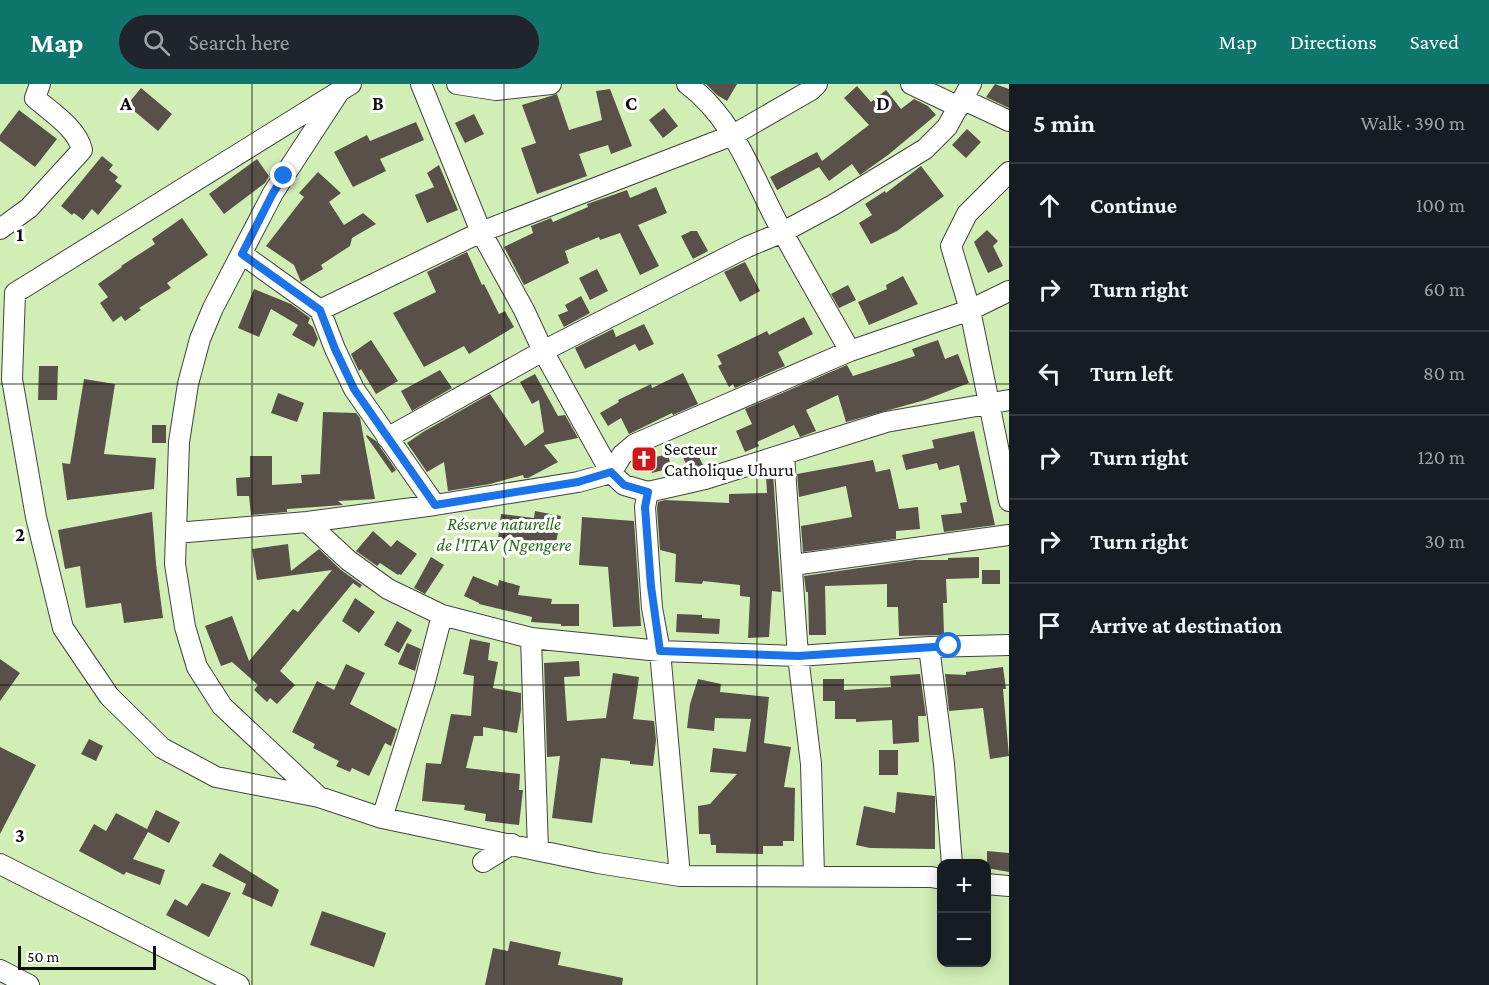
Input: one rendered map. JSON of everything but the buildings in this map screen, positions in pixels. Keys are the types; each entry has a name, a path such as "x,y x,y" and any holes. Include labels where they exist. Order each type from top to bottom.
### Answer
{"street":[{"path":"0,230 29,208 82,150 80,142 70,129 35,98 40,84"},
{"path":"421,84 481,232 524,310 543,351 611,472 624,485 648,492 705,479 886,422 999,402"},
{"path":"457,84 496,90 551,84"},
{"path":"688,84 718,111 733,135 783,232 850,351"},
{"path":"320,310 481,232 733,135 811,90 817,84"},
{"path":"911,84 964,97 1009,121"},
{"path":"319,797 222,706 197,667 185,627 175,564 179,442 188,384 200,339 273,193 345,88"},
{"path":"345,88 8,289 6,377 63,628 108,696 162,748 216,777 319,797 382,818 598,863 680,876 937,878"},
{"path":"387,438 543,351 833,205 925,149 947,127 964,97"},
{"path":"1009,172 967,214 951,246 999,402 1009,501"},
{"path":"242,254 320,310 354,389 435,505"},
{"path":"176,533 307,522 435,505 578,482 611,472 622,455 634,444 850,351 970,310 1009,291"},
{"path":"784,455 798,656 811,764 814,876"},
{"path":"648,492 645,507 651,586 660,651 680,876"},
{"path":"307,522 348,560 388,589 442,615 531,638 660,651 798,656 929,647 1009,645"},
{"path":"793,565 1009,535"},
{"path":"382,818 424,685 442,615"},
{"path":"531,638 538,850"},
{"path":"929,647 944,764 952,859"},
{"path":"483,862 512,844"},
{"path":"0,864 239,985"},
{"path":"991,884 1009,886"},
{"path":"0,970 29,985"}],"green space":[{"name":"Réserve naturelle de l'ITAV (Ngengere","path":"0,84 1009,84 1009,985 0,985"}],"place":[{"name":"Secteur Catholique Uhuru","path":"644,459"}],"route":[{"path":"284,176 242,254 320,310 354,389 435,505 578,482 611,472 624,485 648,492 645,507 652,608 660,651 798,656 949,646"}]}
